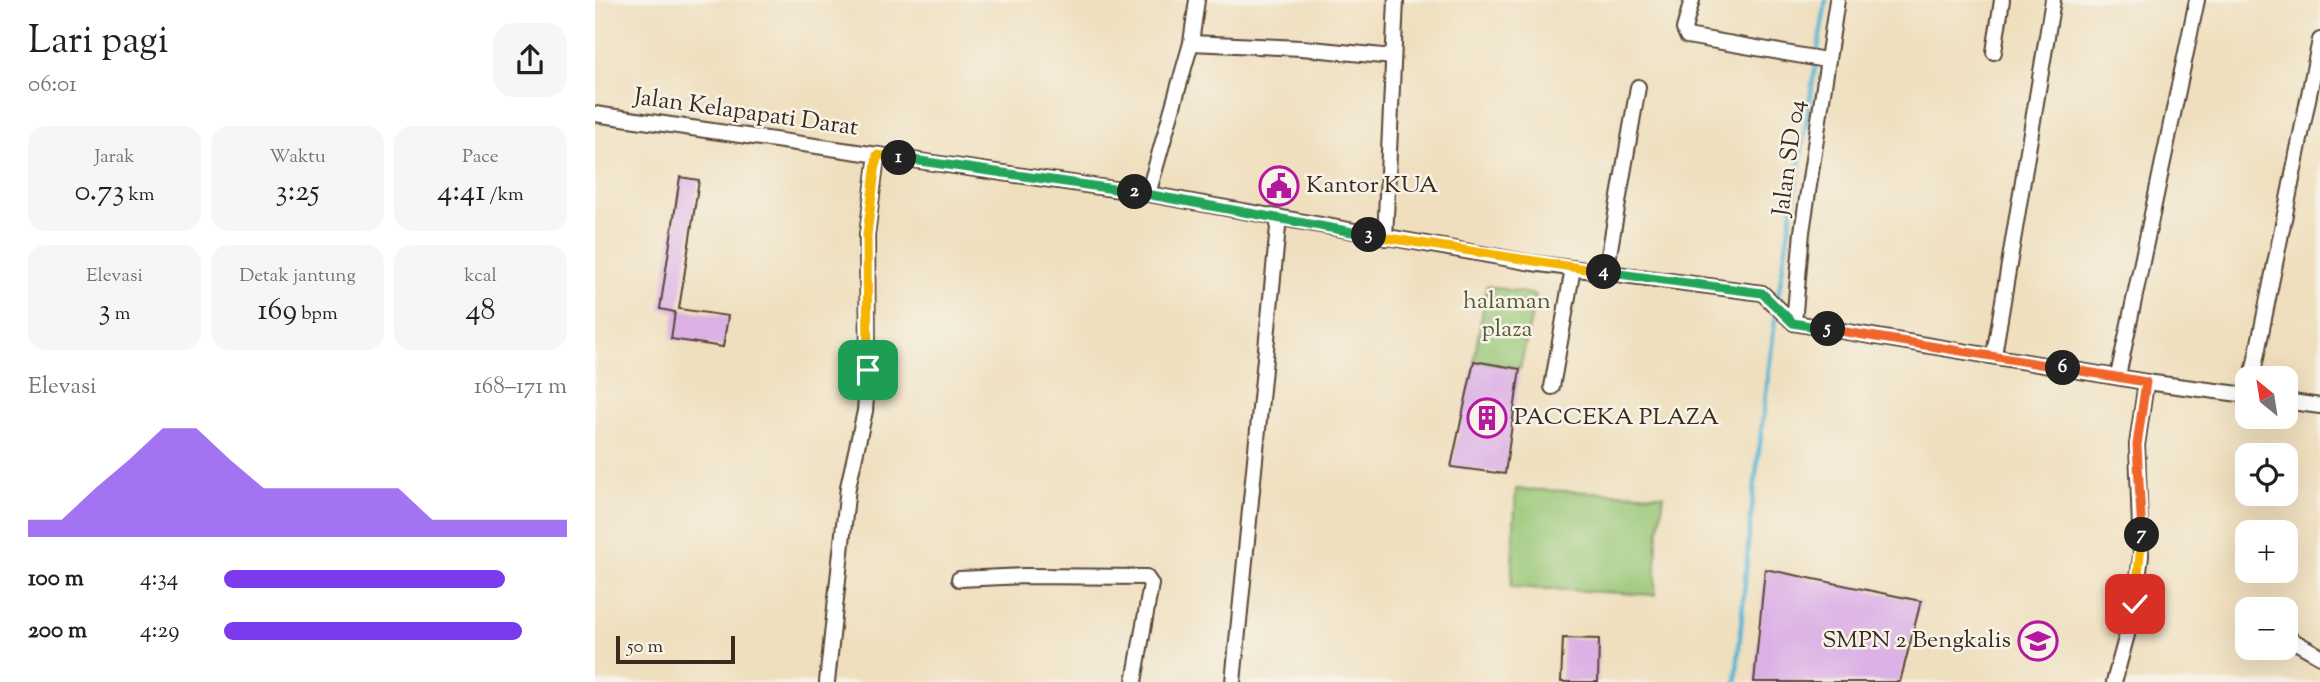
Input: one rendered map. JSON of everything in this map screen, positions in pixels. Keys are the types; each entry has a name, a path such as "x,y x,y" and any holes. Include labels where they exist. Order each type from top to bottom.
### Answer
{"street":[{"path":"1148,194 1191,43 1197,0"},
{"path":"1385,239 1396,0"},
{"path":"1692,0 1683,29 1687,36 1820,60"},
{"name":"Jalan SD 04","path":"1793,323 1820,60 1837,0"},
{"path":"1994,52 2002,0"},
{"path":"1994,355 2053,0"},
{"path":"2117,376 2197,0"},
{"path":"2254,366 2320,40"},
{"path":"1191,43 1302,48 1393,57"},
{"path":"1606,272 1638,87"},
{"name":"Jalan Kelapapati Darat","path":"595,114 1148,194 1385,239 1762,293 1793,323"},
{"path":"827,682 848,487 865,411 868,370 867,235 877,155"},
{"path":"1233,682 1279,217"},
{"path":"1552,387 1573,268"},
{"path":"1793,323 2146,382 2235,393"},
{"path":"2115,682 2133,613 2141,556 2137,445 2146,382"},
{"path":"2298,403 2320,406"},
{"path":"959,579 1025,576 1146,577 1151,584 1134,682"},
{"path":"2298,643 2320,656"}],"green space":[{"name":"halaman plaza","path":"1487,286 1536,295 1520,369 1474,361"},
{"path":"1516,489 1664,495 1657,542 1655,595 1511,587"}],"building":[{"path":"680,177 699,180 679,309 728,316 723,347 671,339 675,312 660,309"},
{"name":"PACCEKA PLAZA","path":"1474,361 1520,369 1505,474 1451,467"},
{"path":"1765,569 1921,601 1900,682 1754,682"},
{"path":"1563,638 1599,639 1598,682 1561,682"}],"waterway":[{"path":"1777,303 1826,0"},
{"path":"1736,682 1751,515 1776,312"}],"place":[{"name":"Kantor KUA","path":"1279,186"},
{"name":"PACCEKA PLAZA","path":"1487,418"},
{"name":"SMPN 2 Bengkalis","path":"2038,641"}],"route":[{"path":"868,370 867,235 877,155 1148,194 1385,239 1532,263 1762,293 1793,323 2146,382 2137,445 2142,540 2135,604"}]}
